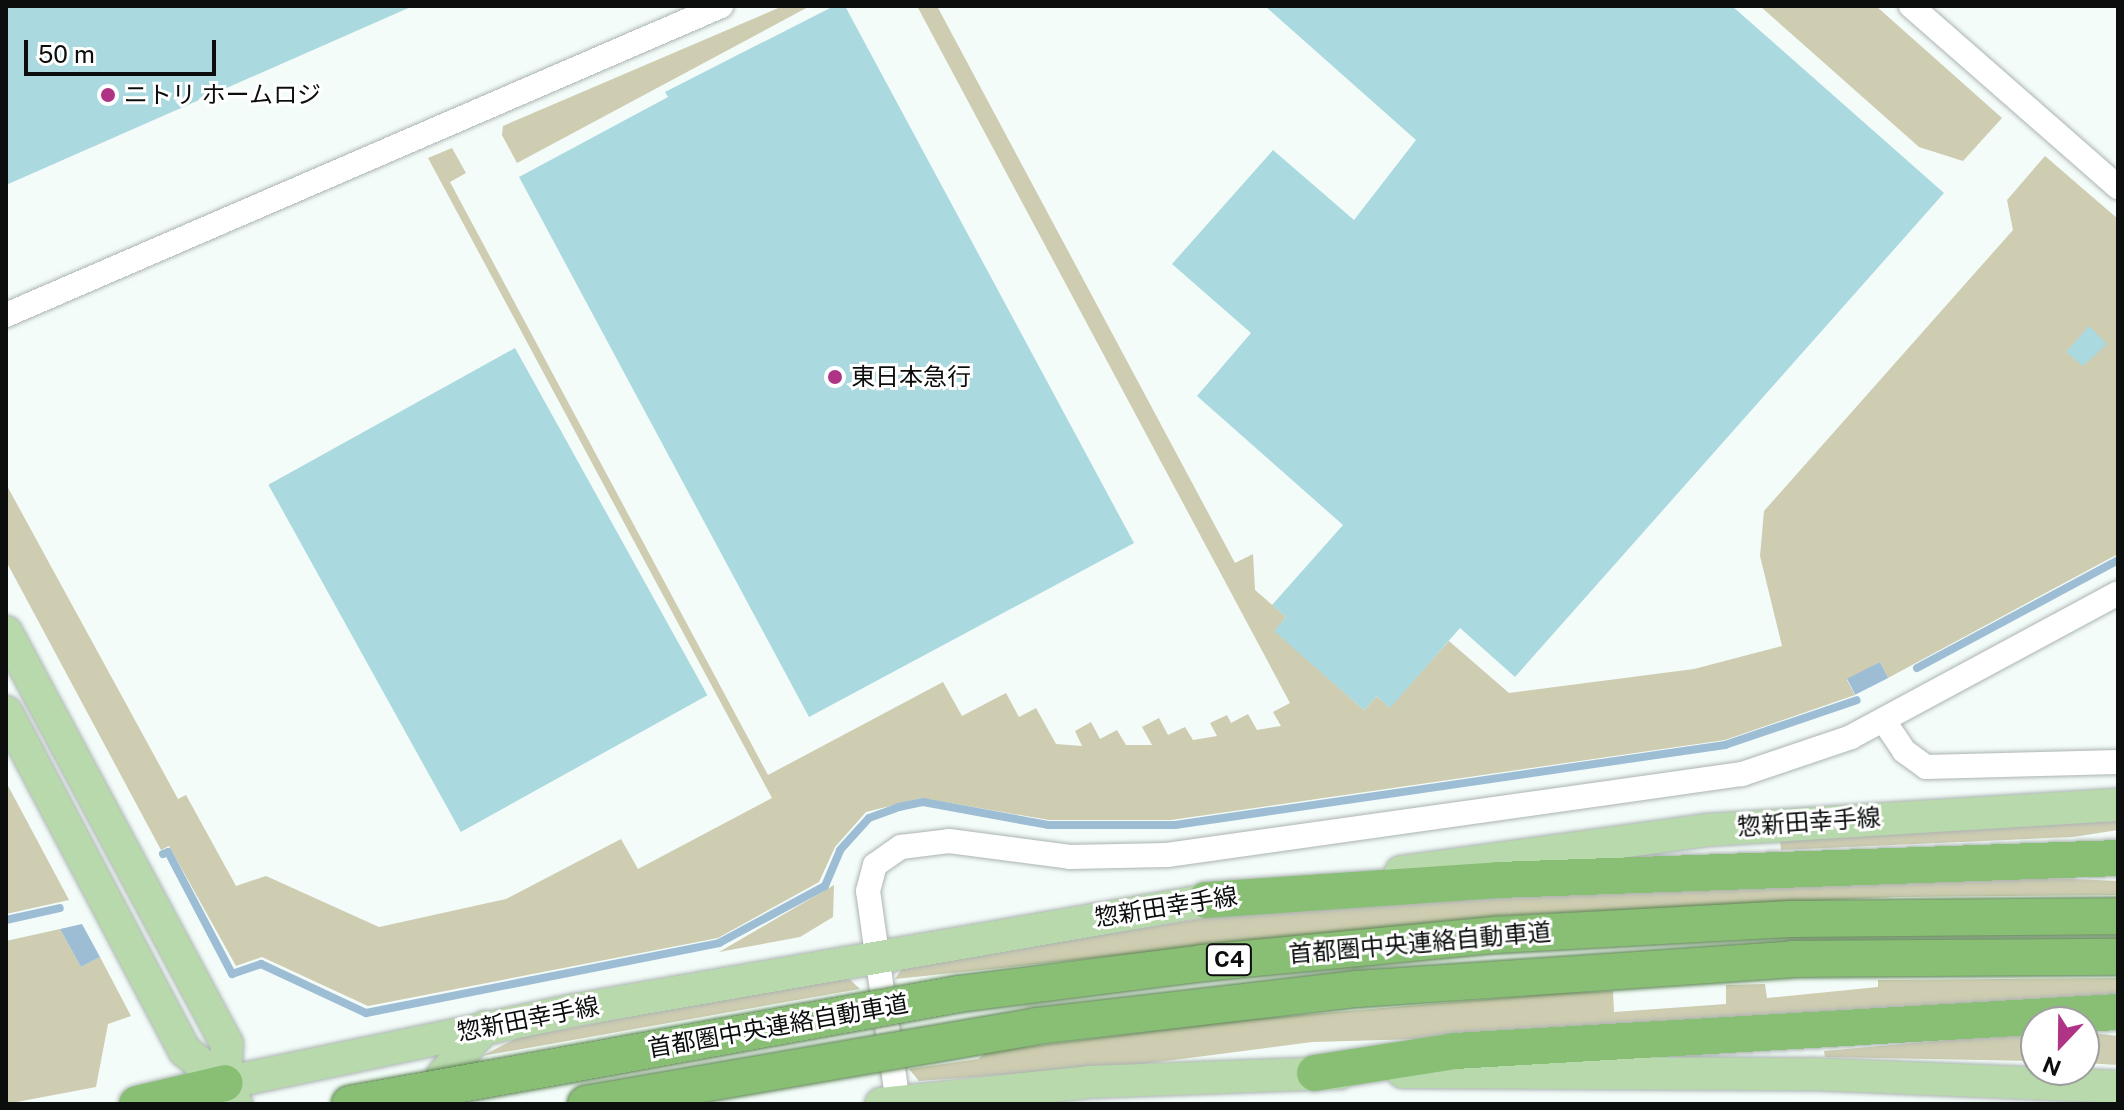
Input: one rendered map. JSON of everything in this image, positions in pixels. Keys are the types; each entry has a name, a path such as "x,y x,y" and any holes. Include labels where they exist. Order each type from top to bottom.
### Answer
{"highway":[{"path":"1206,900 1498,880 2118,858"},
{"name":"首都圏中央連絡自動車道","path":"350,1104 959,994 1203,963 1496,935 1732,922 2118,916"},
{"name":"首都圏中央連絡自動車道","path":"586,1104 1036,1026 1357,989 1792,959 2118,957"},
{"path":"1315,1073 1455,1051 2118,1012"},
{"path":"137,1104 231,1094"}],"main road":[{"path":"6,632 227,1044 231,1094"},
{"path":"6,712 185,1051 231,1094"},
{"name":"惣新田幸手線","path":"231,1094 485,1027 875,954 1206,900 1706,830 2118,805"},
{"path":"440,1104 443,1075 485,1027"},
{"path":"892,1103 1089,1082 1315,1073 1581,1069 2118,1087"}],"street":[{"path":"6,315 721,6"},
{"path":"1911,6 2118,187"},
{"path":"892,1103 869,877 881,858 921,841 1070,857 1167,855 1742,774 1884,721 2118,593"},
{"path":"1884,721 1904,751 1926,767 2118,762"}],"shaded area":[{"path":"783,6 810,6 517,163 502,135 503,126"},
{"path":"917,6 937,6 1235,563 1253,554 1255,590 1286,617 1275,631 1364,710 1377,696 1389,707 1449,641 1509,693 1694,669 1782,646 1760,556 1764,511 2013,230 2007,200 2045,156 2118,219 2118,554 1888,678 1880,662 1847,680 1855,695 1725,740 1171,820 1049,820 922,798 866,812 835,847 819,882 718,938 368,1006 262,957 236,966 169,846 161,850 6,561 6,484 178,799 186,795 236,886 266,876 379,927 506,899 621,839 638,869 772,798 428,158 452,148 466,173 450,182 768,775 943,682 962,716 1006,693 1019,717 1036,708 1056,744 1082,746 1075,731 1091,722 1100,739 1117,730 1126,745 1152,745 1142,727 1159,718 1168,735 1185,727 1193,740 1217,736 1210,723 1227,715 1231,723 1248,714 1257,730 1281,726 1273,712 1290,703"},
{"path":"1760,6 1876,6 2002,118 1963,161 1919,147"},
{"path":"6,782 69,900 6,914"},
{"path":"2118,821 2118,830 2073,837 1781,850 1780,841"},
{"path":"2029,877 2118,881 2118,895 1896,897 1498,916 895,979 903,967 1254,910 1416,898"},
{"path":"834,885 833,917 800,937 719,952"},
{"path":"60,929 81,967 100,957 131,1016 108,1024 96,1087 6,1104 6,941"},
{"path":"846,976 860,989 482,1056 517,1038"},
{"path":"2118,978 2118,993 2082,998 1557,1035 1312,1042 1135,1065 919,1081 909,1069 978,1059 987,1052 1241,1020 1561,993 1613,991 1614,1012 1726,1004 1726,985 1765,984 1767,998 1878,987 1878,980"},
{"path":"2020,1033 2020,1061 1825,1057 1824,1051"},
{"path":"2100,1034 2118,1036 2118,1065 2100,1064"}],"water":[{"path":"1880,662 1888,678 1855,695 1847,679"},
{"path":"82,924 100,957 81,967 60,929"}],"building":[{"name":"ニトリ ホームロジ","path":"6,6 413,6 6,185"},
{"name":"東日本急行","path":"834,6 845,6 1134,543 809,717 519,177 668,97 665,92"},
{"path":"1265,6 1732,6 1944,193 1515,677 1460,628 1390,708 1377,696 1364,710 1274,631 1286,617 1272,605 1343,525 1197,396 1251,333 1172,264 1273,150 1354,220 1416,140"},
{"path":"2089,326 2107,344 2083,366 2066,352"},
{"path":"515,348 707,695 461,832 268,485"}],"waterway":[{"path":"1917,668 2118,560"},
{"path":"163,854 168,852 232,974 261,964 366,1013 719,943 825,886 840,850 869,818 899,807 923,802 1048,825 1175,825 1725,745 1857,700"},
{"path":"6,920 60,908"}],"place":[{"name":"ニトリ ホームロジ","path":"108,95"},
{"name":"東日本急行","path":"835,377"}]}
